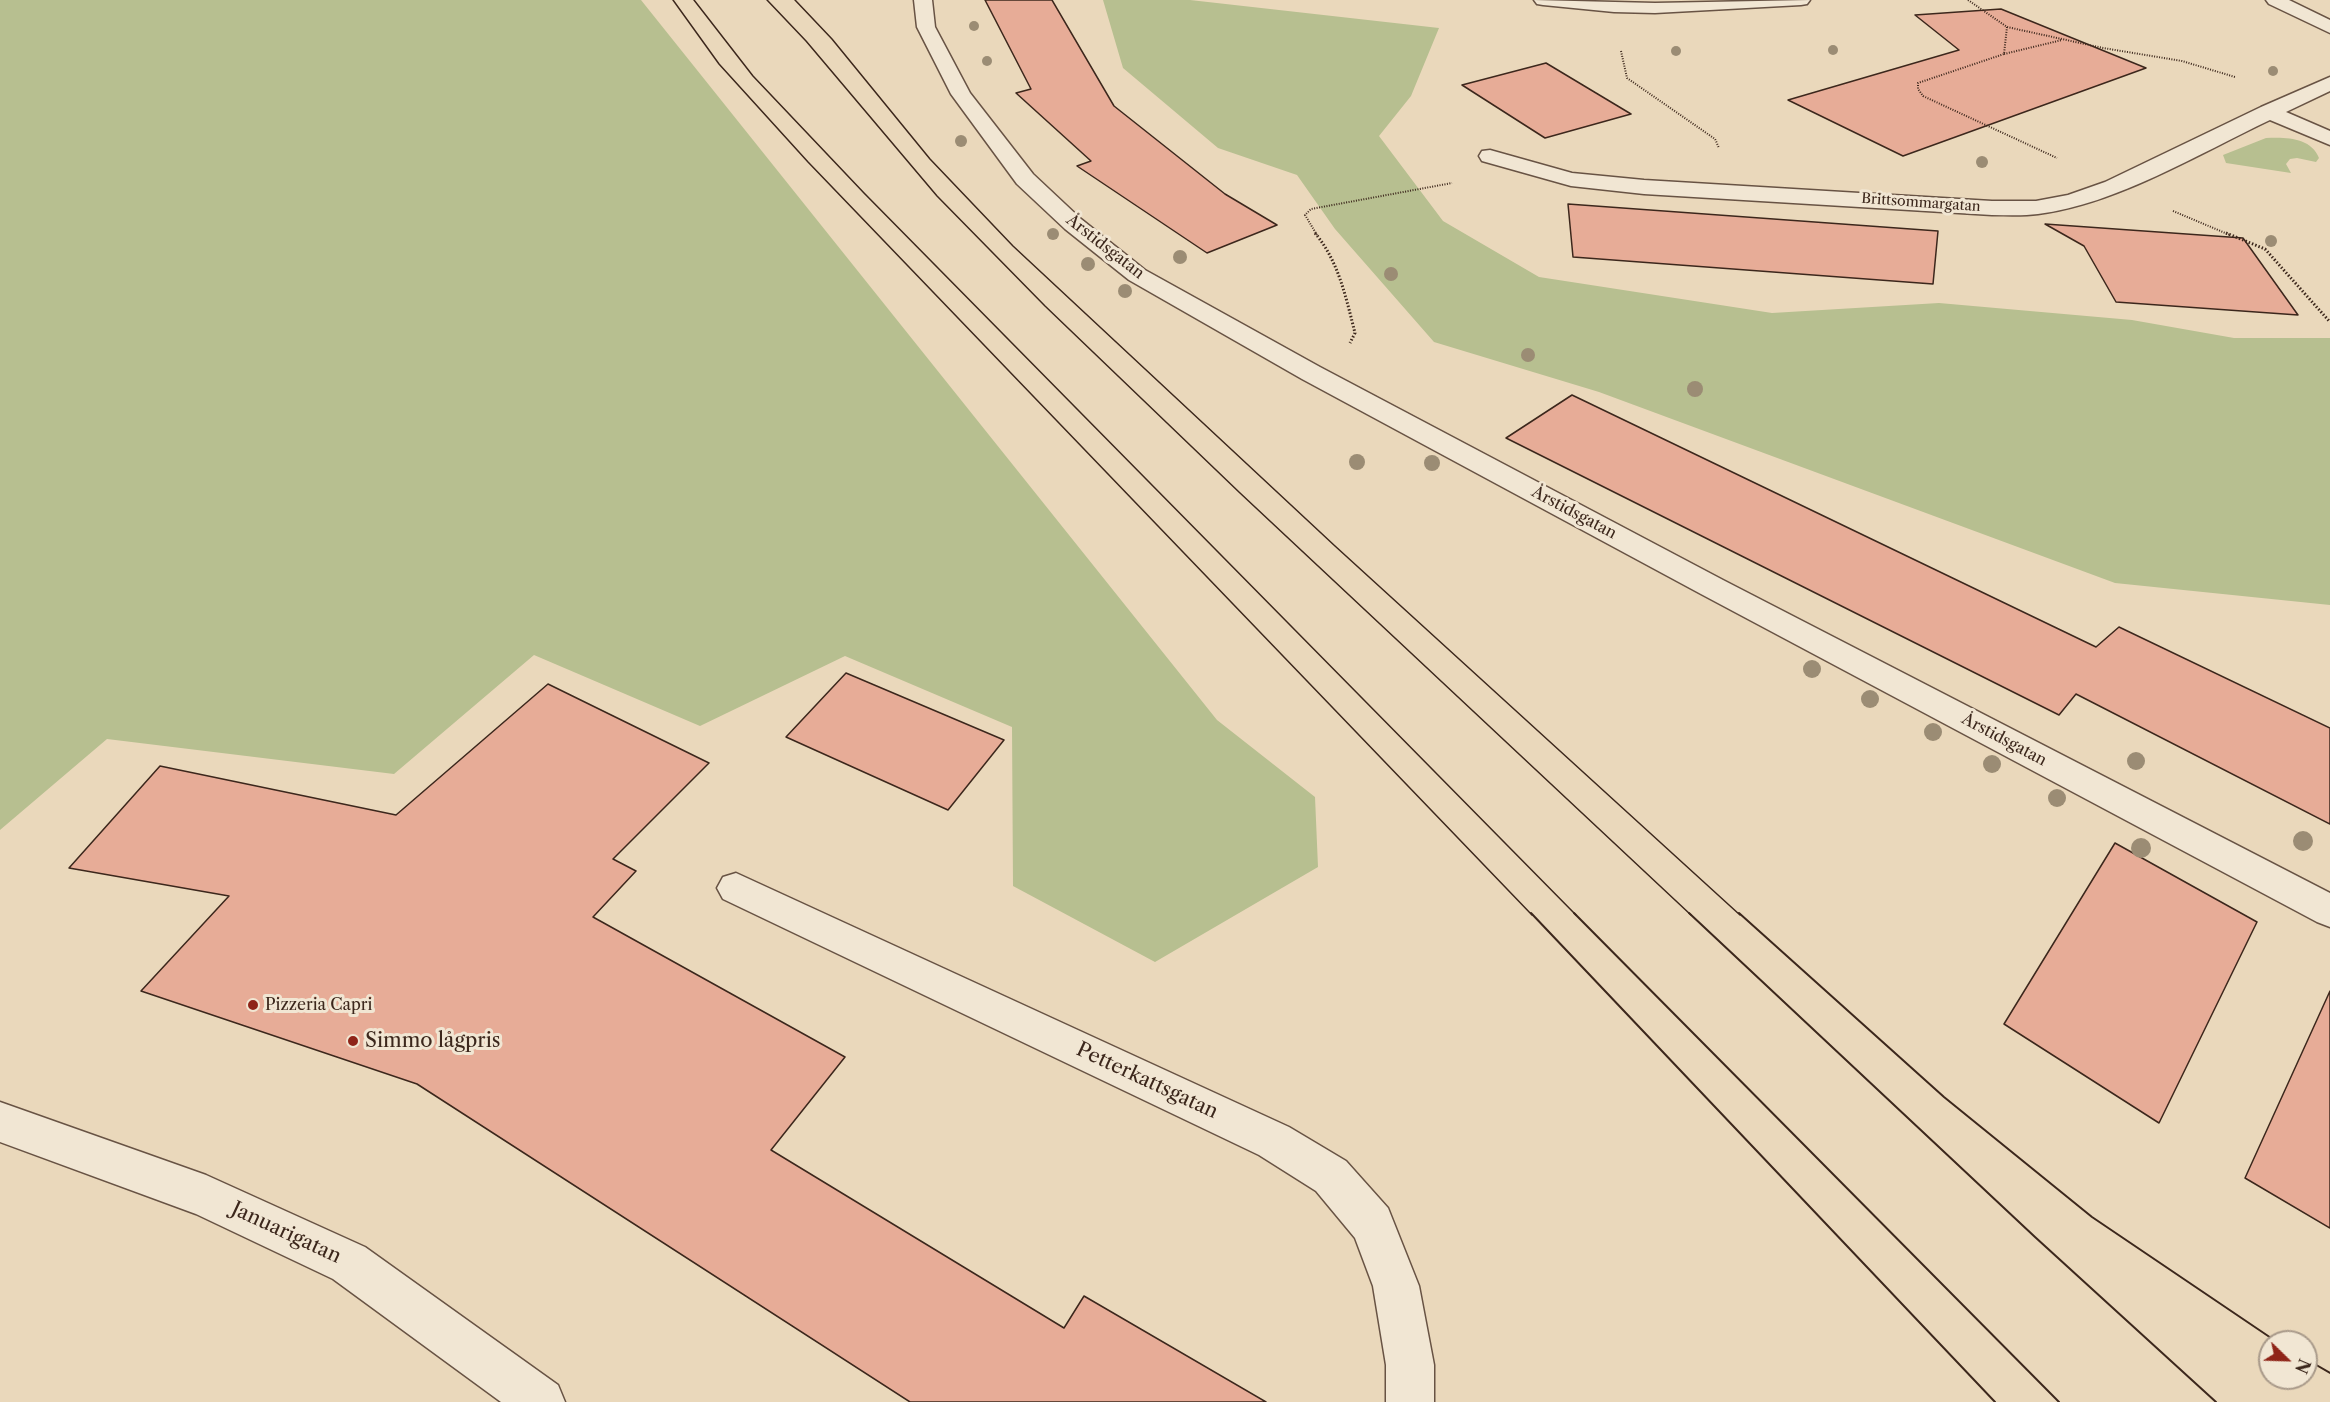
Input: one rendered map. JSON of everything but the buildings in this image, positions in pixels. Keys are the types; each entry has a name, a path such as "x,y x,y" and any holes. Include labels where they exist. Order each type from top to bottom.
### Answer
{"street":[{"name":"Årstidsgatan","path":"923,0 926,27 961,94 1025,179 1073,224 1137,275 1311,373 1712,587 2330,911"},
{"path":"1543,0 1614,7 1655,8 1801,0"},
{"path":"2275,0 2330,27"},
{"name":"Brittsommargatan","path":"1490,156 1571,179 1644,187 1992,208 2036,208 2073,201 2113,187 2330,83"},
{"path":"2268,111 2330,139"},
{"name":"Petterkattsgatan","path":"736,888 1274,1141 1331,1176 1372,1224 1396,1286 1410,1365 1410,1402"},
{"name":"Januarigatan","path":"0,1122 206,1196 349,1263 541,1402"}],"path":[{"path":"1968,0 2007,27 2206,67 2290,101"},
{"path":"2004,54 2007,27"},
{"path":"2063,39 2004,54 1918,83 1917,89 1923,96 2113,187 2265,249 2330,322"},
{"path":"1620,44 1627,78 1715,139 1741,192"},
{"path":"1311,373 1339,361 1355,333 1342,282 1325,245 1309,225 1305,215 1311,209 1329,204 1453,183"}],"green space":[{"path":"0,0 641,0 1217,720 1315,797 1318,867 1155,962 1013,886 1012,727 845,656 700,726 534,655 394,774 107,739 0,830"},
{"path":"1103,0 1190,0 1439,28 1411,96 1379,136 1443,221 1539,277 1772,313 1939,303 2132,320 2234,338 2330,338 2330,605 2115,583 1599,392 1434,342 1335,229 1297,175 1218,148 1123,68"},
{"path":"2266,138 2289,138 2304,142 2315,151 2319,158 2316,162 2290,159 2286,164 2291,173 2226,163 2223,155"}],"tram line":[{"path":"673,0 719,64 808,162 1532,915"},
{"path":"694,0 753,76 864,193 1576,915"},
{"path":"767,0 806,41 937,196 1045,306 1240,493 1691,915"},
{"path":"795,0 832,39 930,159 1013,246 1335,546 1740,915"},
{"path":"1531,913 1995,1402"},
{"path":"1574,913 2059,1402"},
{"path":"1689,913 2035,1237 2216,1402"},
{"path":"1739,913 1944,1097 2092,1217 2259,1330"},
{"path":"2318,1366 2330,1373"}],"place":[{"name":"Pizzeria Capri","path":"253,1005"},
{"name":"Simmo lågpris","path":"353,1041"}]}
